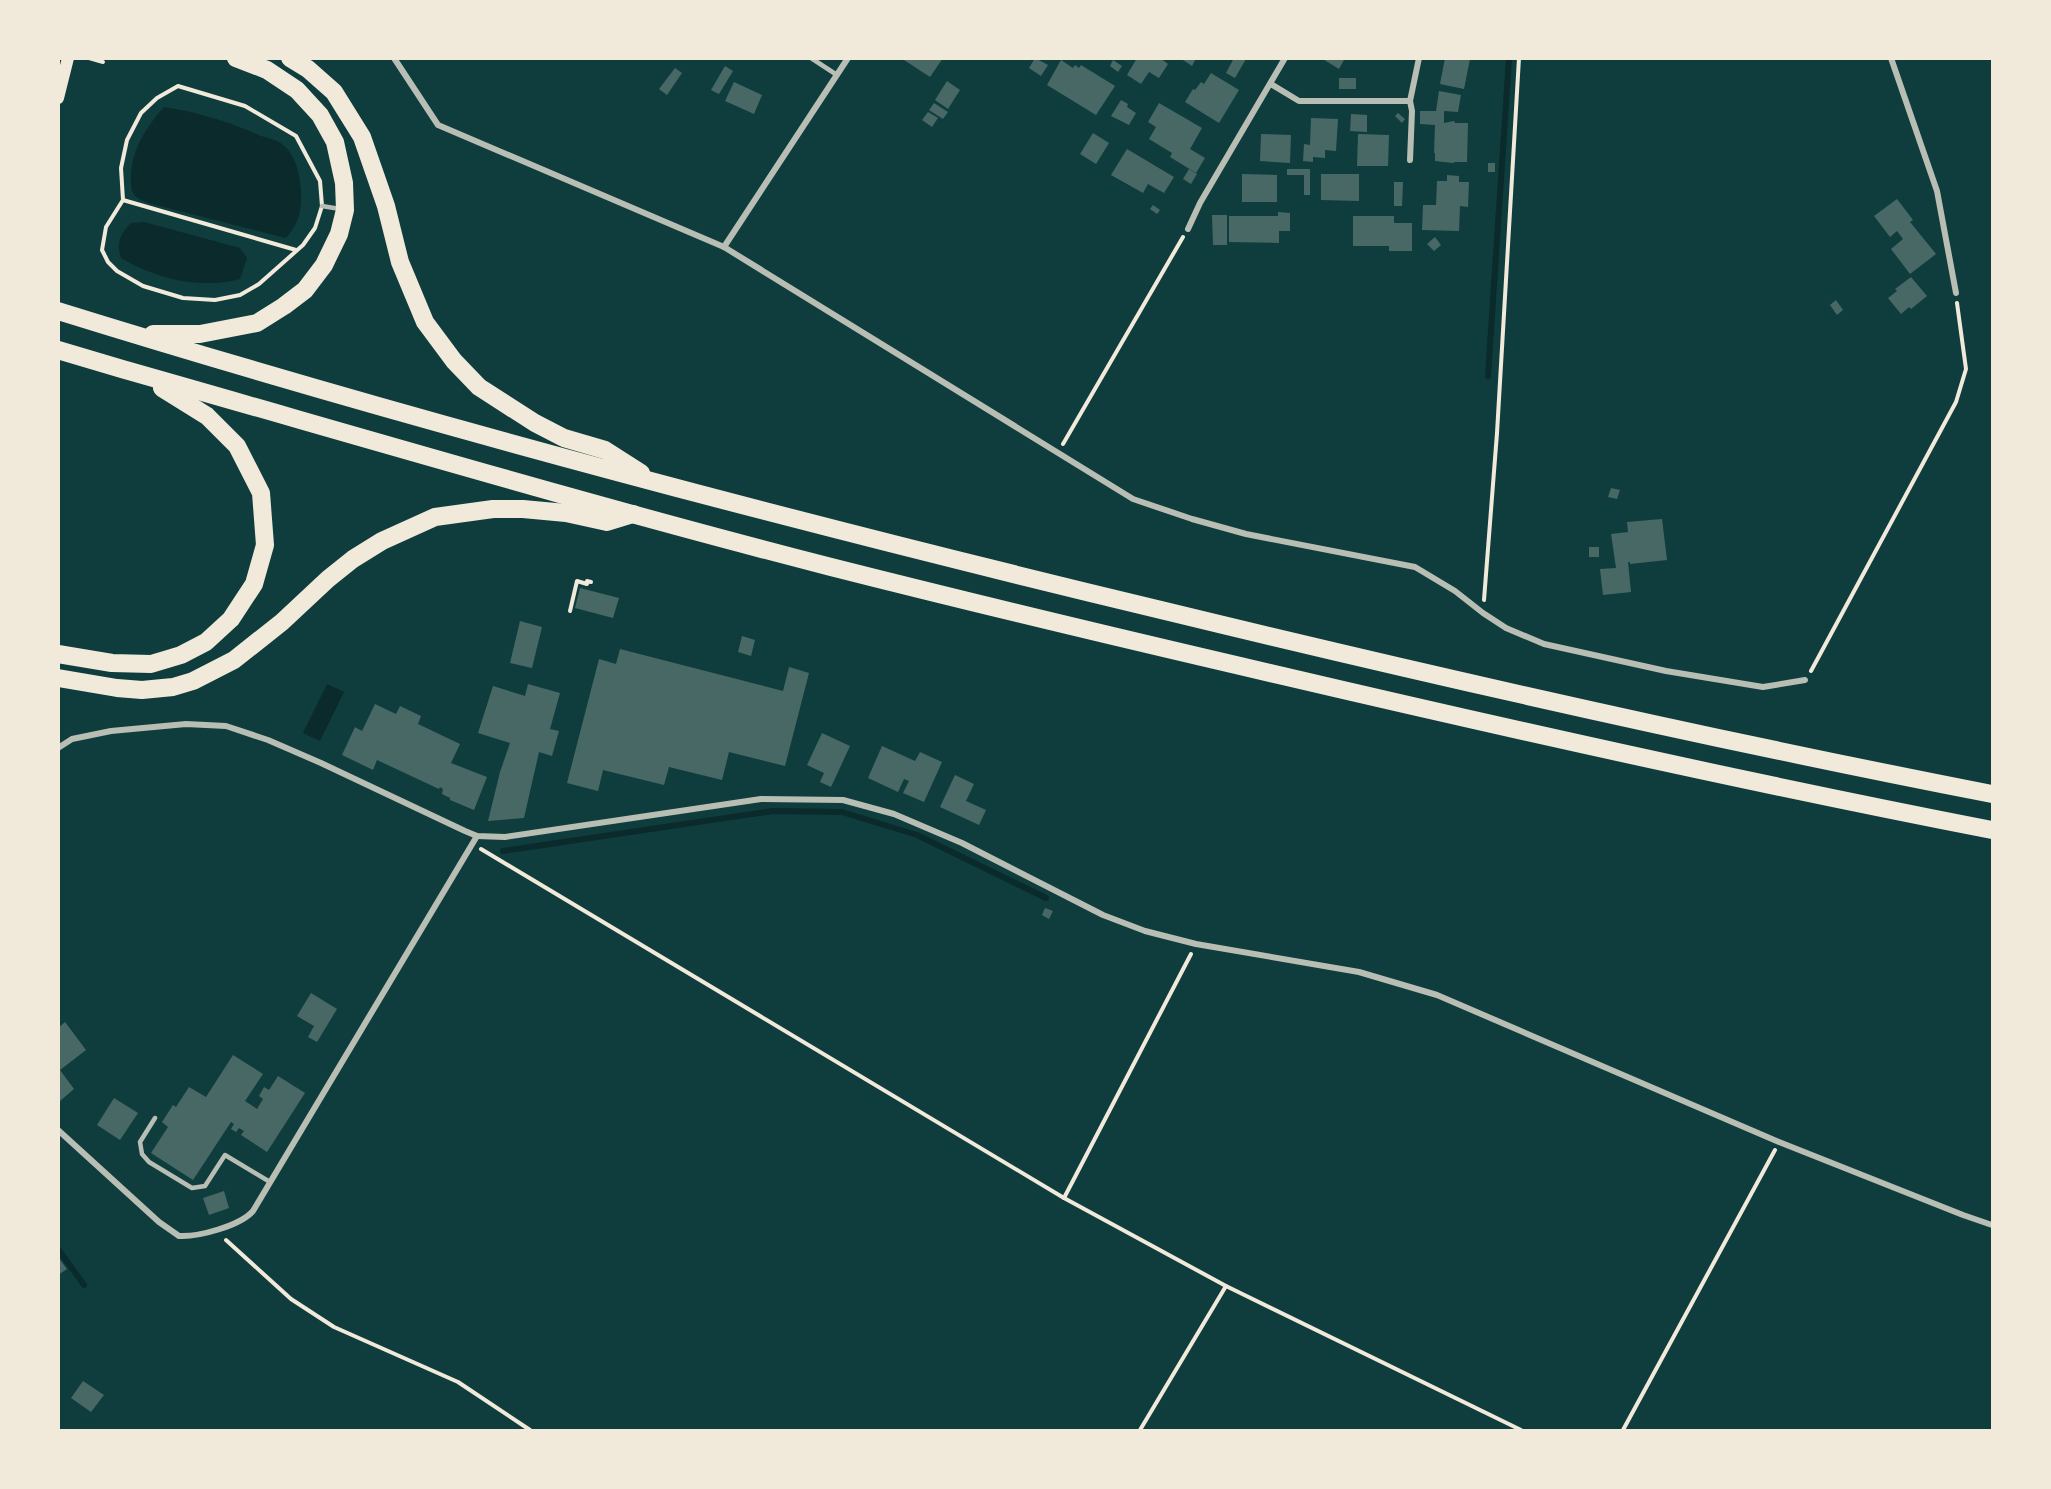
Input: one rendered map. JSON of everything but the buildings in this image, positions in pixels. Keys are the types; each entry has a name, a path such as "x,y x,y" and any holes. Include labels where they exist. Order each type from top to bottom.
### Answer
{"highway":[{"path":"135,334 200,334 257,323 305,290 324,265 339,234 345,210 344,183 335,142 320,115 297,90 267,70 236,58"},
{"path":"290,58 308,69 333,92 362,137 386,206 400,262 412,292 425,322 454,361 479,387 535,423 564,438 605,450 658,483"},
{"path":"58,311 395,411 904,549 1431,675 1870,771 1992,794"},
{"path":"58,350 633,514 829,567 1434,712 1866,806 1992,830"},
{"path":"58,654 112,663 151,664 181,655 206,642 231,619 254,584 266,546 261,493 237,446 207,416 172,392 122,369"},
{"path":"58,678 142,690 173,687 193,681 234,660 353,560 382,541 435,517 523,509 566,513 606,522 633,514"}],"main road":[{"path":"58,98 68,58"}],"street":[{"path":"394,58 438,125 724,247 1133,499 1246,534 1415,567 1455,591 1506,628 1544,644 1666,671 1763,687 1805,680"},
{"path":"724,247 848,58"},
{"path":"1188,229 1200,203 1285,58"},
{"path":"1410,160 1412,111 1410,101 1419,58"},
{"path":"1891,58 1916,126 1936,191 1956,293"},
{"path":"1271,84 1299,100 1410,101"},
{"path":"58,748 72,739 111,731 186,724 226,726 268,740 321,763 477,836 505,837 545,832 761,799 843,800 894,814 962,843 1103,915 1145,931 1196,945 1359,972 1437,995 1779,1142 1992,1225"},
{"path":"58,1130 159,1222 179,1236 191,1237 244,1220 250,1215 477,836"}],"lane":[{"path":"811,58 837,75"},
{"path":"322,206 345,210"},
{"path":"155,1118 140,1142 142,1154 149,1162 185,1185 192,1188 205,1186 225,1155 270,1182"}],"path":[{"path":"89,58 103,62"},
{"path":"1483,613 1497,433 1519,58"},
{"path":"178,86 245,106 296,136 320,181 322,206 315,228 297,250 259,284 240,295 215,300 183,298 143,286 117,271 108,262 102,250 106,227 123,200 121,168 127,140 141,113 157,98 178,86"},
{"path":"123,200 297,250"},
{"path":"1058,453 1188,229"},
{"path":"1805,680 1956,402 1966,369 1956,293"},
{"path":"570,611 577,581 587,584 587,581 591,582"},
{"path":"472,844 1064,1198 1226,1286 1521,1431"},
{"path":"1064,1198 1196,945"},
{"path":"1623,1431 1779,1142"},
{"path":"214,1229 291,1299 334,1327 459,1382 530,1431"},
{"path":"1140,1431 1226,1286"}],"water":[{"path":"164,107 225,122 276,140 287,149 300,179 301,198 297,222 286,238 148,203 135,196 131,183 134,158 146,131"},
{"path":"144,222 240,248 247,258 240,279 194,283 149,272 121,258 119,243 124,231 131,223"},
{"path":"327,684 344,692 320,741 303,733"}],"waterway":[{"path":"1488,376 1509,58"},
{"path":"503,851 773,811 842,812 917,835 1046,898"},
{"path":"58,1249 84,1285"}]}
